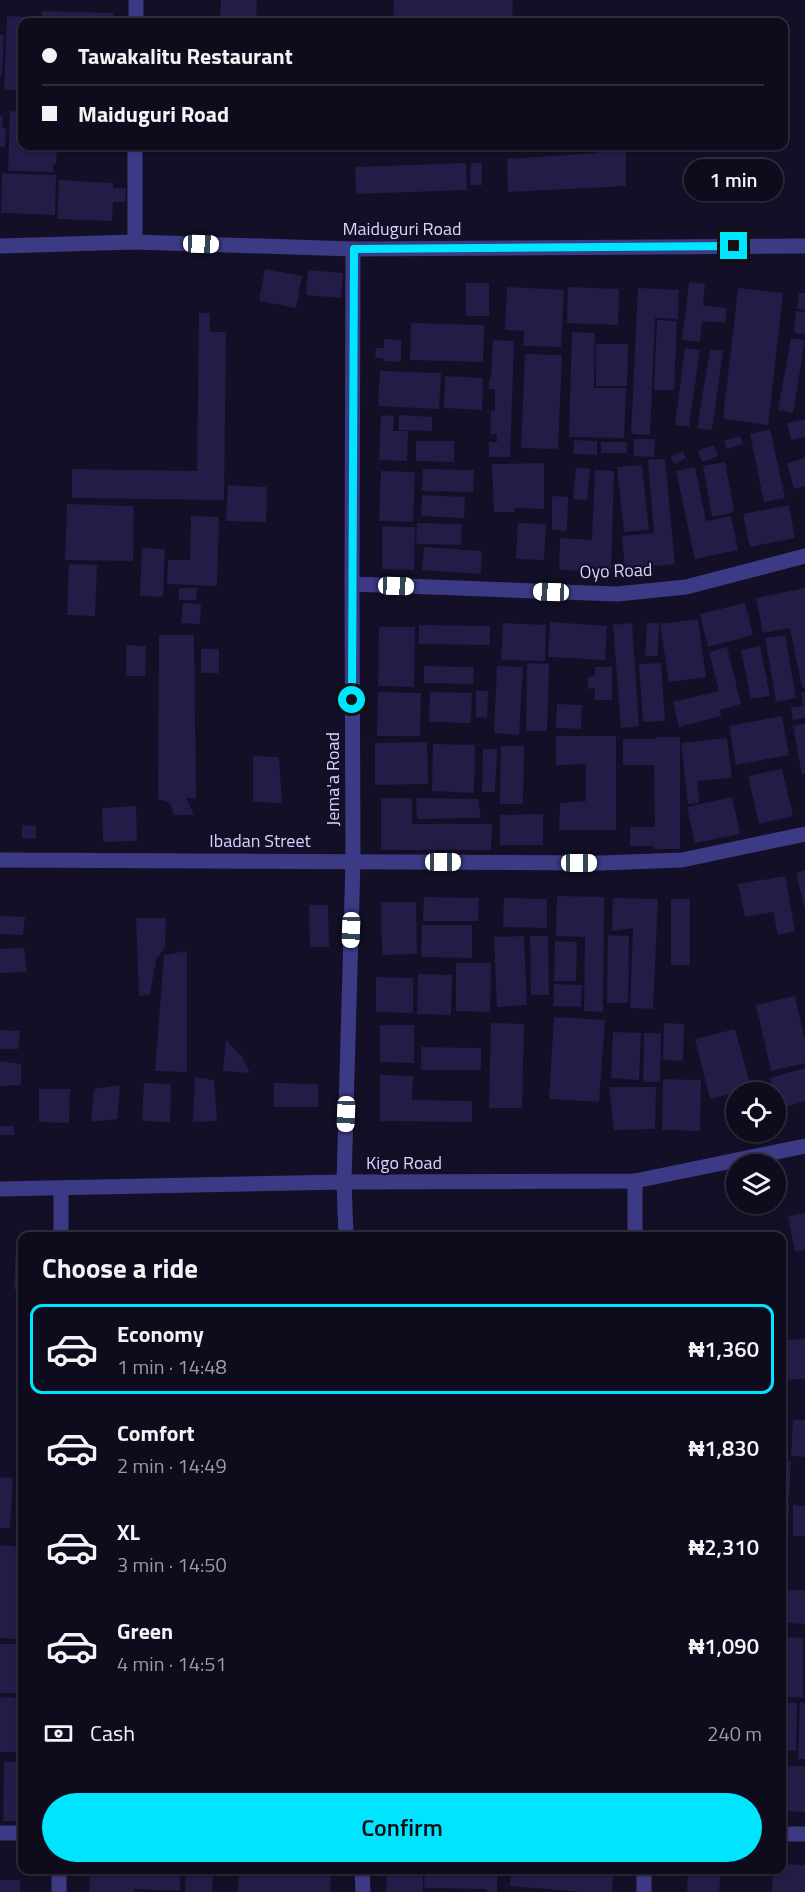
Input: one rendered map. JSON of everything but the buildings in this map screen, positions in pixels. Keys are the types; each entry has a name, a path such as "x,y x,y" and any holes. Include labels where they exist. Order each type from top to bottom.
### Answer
{"street":[{"path":"135,18 136,0"},
{"path":"135,150 135,242"},
{"name":"Maiduguri Road","path":"0,246 135,242 354,249 805,246"},
{"name":"Jema'a Road","path":"345,1232 344,1182 353,861 354,249"},
{"name":"Oyo Road","path":"352,584 617,594 686,587 805,556"},
{"name":"Ibadan Street","path":"0,860 601,863 682,860 805,834"},
{"name":"Kigo Road","path":"0,1189 344,1182 635,1181 805,1146"},
{"path":"635,1181 635,1232"},
{"path":"60,1232 61,1189"},
{"path":"0,1833 18,1833"},
{"path":"786,1834 805,1834"},
{"path":"59,1874 59,1892"},
{"path":"362,1874 363,1892"},
{"path":"644,1874 644,1892"}],"route":[{"path":"352,700 354,249 734,246"}]}
